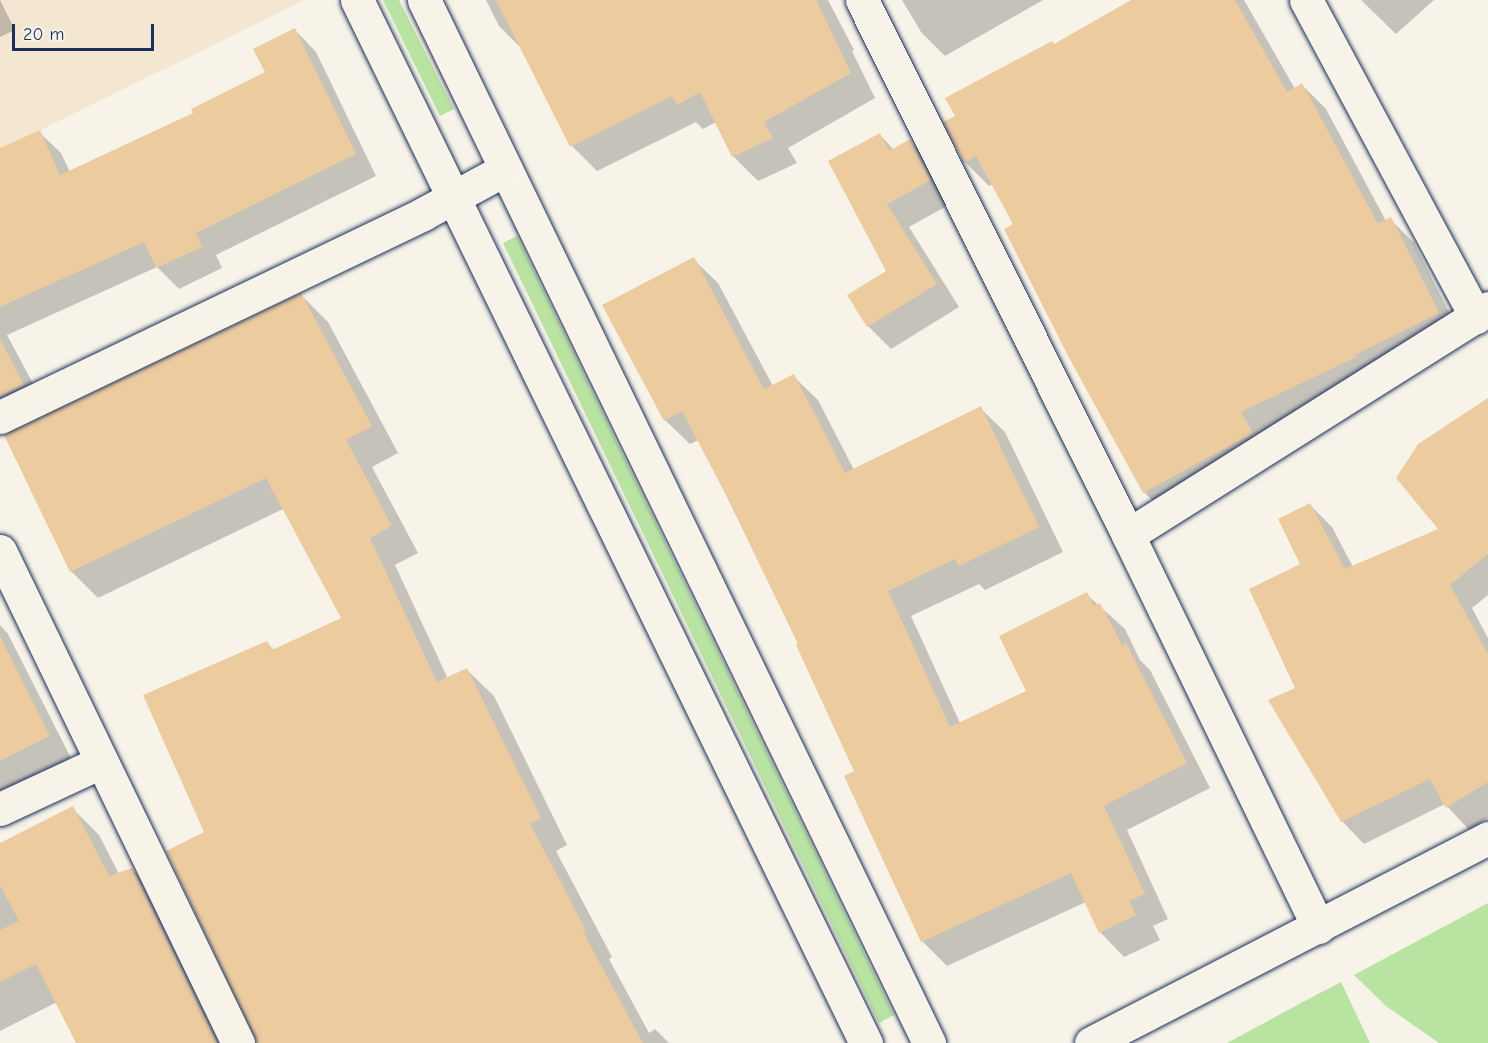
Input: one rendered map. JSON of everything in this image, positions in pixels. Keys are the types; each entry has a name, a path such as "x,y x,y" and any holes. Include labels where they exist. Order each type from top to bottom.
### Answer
{"street":[{"path":"357,0 866,1043"},
{"path":"424,0 929,1043"},
{"path":"862,0 1128,535 1318,927"},
{"path":"1128,535 1482,312 1306,0"},
{"path":"0,417 453,198 506,169"},
{"path":"0,551 238,1043"},
{"path":"0,809 101,762"},
{"path":"1091,1043 1488,838"}],"shaded area":[{"path":"0,0 302,0 302,1 0,150"}],"green space":[{"path":"383,0 399,0 454,109 440,116"},
{"path":"517,236 894,1015 879,1023 503,243"},
{"path":"1488,903 1488,1043 1439,1043 1386,1006 1354,975"},
{"path":"1341,982 1370,1043 1227,1043 1301,1003"}],"building":[{"path":"496,0 816,0 851,73 764,122 773,138 732,157 700,92 677,105 672,96 570,147"},
{"path":"1131,0 1235,0 1287,92 1302,83 1378,224 1391,217 1439,313 1355,355 1356,357 1241,412 1253,433 1143,493 1068,356 1004,229 1013,224 976,156 964,163 943,122 955,116 945,98 1052,41 1054,44"},
{"path":"295,28 356,154 196,233 202,247 156,268 144,242 0,307 0,148 40,130 60,175 193,113 191,109 265,72 253,49"},
{"path":"880,133 889,151 910,139 931,180 887,204 937,284 867,327 847,295 886,271 828,161"},
{"path":"694,257 764,389 794,374 845,473 981,406 1039,527 959,566 955,559 888,591 950,727 1026,691 999,636 1087,592 1094,606 1100,603 1122,645 1126,643 1187,763 1104,806 1145,894 1129,901 1136,915 1099,933 1071,873 921,942 844,776 854,771 796,645 798,644 726,495 682,411 664,421 602,305"},
{"path":"301,293 372,426 346,440 392,526 370,538 437,682 467,668 541,818 530,824 586,930 583,932 643,1043 257,1043 166,851 204,832 143,695 267,641 272,650 341,618 266,478 70,572 4,435"},
{"path":"0,339 24,385 0,396"},
{"path":"1488,398 1488,554 1450,585 1488,654 1488,782 1446,808 1430,779 1341,822 1268,700 1295,688 1249,589 1300,564 1278,519 1310,503 1345,569 1438,529 1396,478 1418,444"},
{"path":"0,636 50,736 0,761"},
{"path":"73,806 109,876 132,868 217,1043 76,1043 36,964 0,982 0,930 19,921 0,885 0,843"}]}
